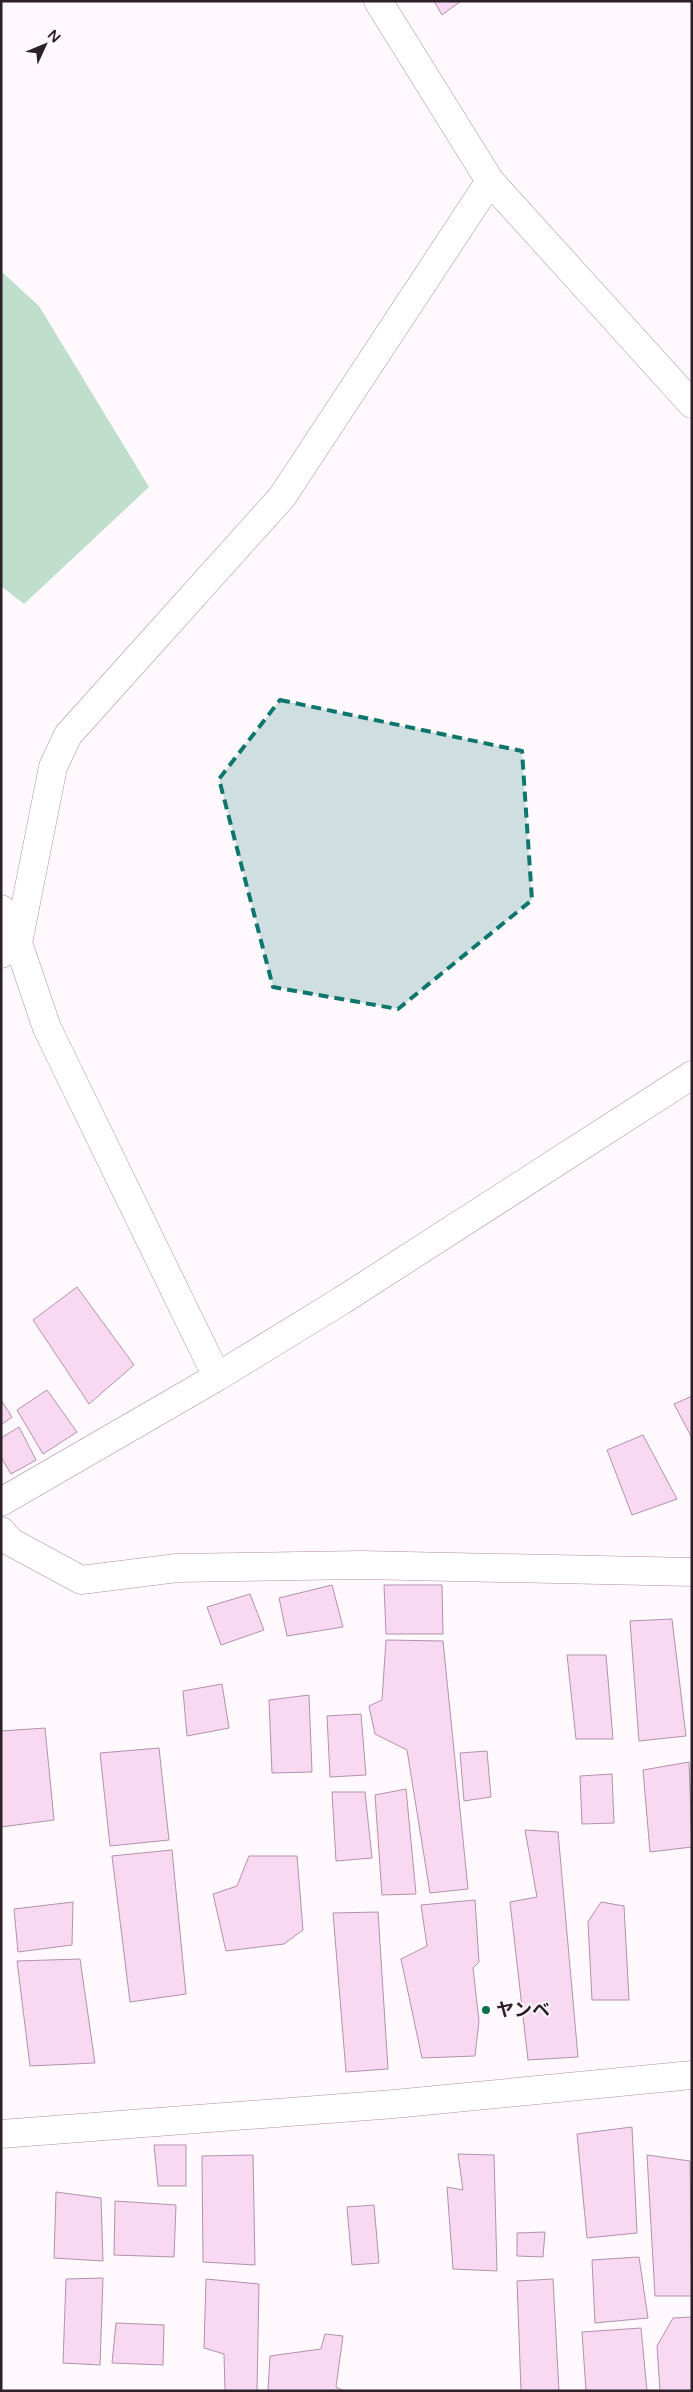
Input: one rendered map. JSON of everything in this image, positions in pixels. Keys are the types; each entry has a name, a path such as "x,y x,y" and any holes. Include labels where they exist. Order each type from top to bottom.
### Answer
{"street":[{"path":"378,1 490,181 692,404"},
{"path":"10,948 53,767 68,735 282,496 490,181"},
{"path":"1,909 10,948 46,1028 217,1377"},
{"path":"1,1502 217,1377 341,1302 692,1075"},
{"path":"1,1531 11,1542 81,1580 177,1568 361,1566 692,1572"},
{"path":"1,2134 394,2104 692,2075"}],"highlighted area":[{"path":"280,700 522,751 532,900 398,1009 273,987 219,779"}],"green space":[{"path":"1,271 39,306 149,487 24,604 1,586"}],"building":[{"path":"434,1 461,1 442,15"},
{"path":"77,1287 134,1365 89,1404 33,1320"},
{"path":"47,1390 77,1432 43,1454 17,1410"},
{"path":"692,1396 692,1438 674,1404"},
{"path":"1,1400 12,1417 1,1425"},
{"path":"19,1427 36,1460 11,1474 1,1457 1,1438"},
{"path":"643,1435 677,1499 632,1515 607,1450"},
{"path":"332,1585 343,1627 287,1636 279,1598"},
{"path":"384,1585 442,1585 443,1634 386,1634"},
{"path":"250,1594 264,1630 221,1645 207,1607"},
{"path":"672,1619 686,1736 639,1741 630,1621"},
{"path":"386,1640 443,1641 468,1889 430,1893 407,1750 375,1734 369,1706 382,1700"},
{"path":"567,1655 606,1655 613,1739 576,1739"},
{"path":"222,1684 229,1728 187,1736 183,1691"},
{"path":"309,1695 312,1772 272,1773 269,1700"},
{"path":"361,1714 366,1775 330,1777 327,1716"},
{"path":"45,1728 54,1820 1,1827 1,1731"},
{"path":"159,1748 169,1840 110,1846 100,1753"},
{"path":"487,1751 491,1797 464,1801 460,1753"},
{"path":"689,1762 692,1847 650,1852 643,1770"},
{"path":"612,1774 614,1823 582,1824 580,1776"},
{"path":"406,1789 416,1894 382,1895 375,1795"},
{"path":"332,1792 365,1792 372,1858 336,1861"},
{"path":"525,1830 558,1832 578,2057 528,2060 510,1902 537,1897"},
{"path":"172,1850 186,1994 130,2002 112,1856"},
{"path":"249,1856 297,1856 303,1930 284,1944 226,1951 213,1894 237,1886"},
{"path":"475,1900 479,1962 473,1968 479,2021 475,2056 422,2058 401,1959 427,1946 421,1905"},
{"path":"73,1902 72,1945 18,1952 14,1909"},
{"path":"601,1902 624,1906 629,2000 592,2000 588,1922"},
{"path":"378,1912 388,2069 346,2072 333,1913"},
{"path":"80,1959 95,2063 30,2066 17,1961"},
{"path":"632,2127 637,2233 587,2238 577,2134"},
{"path":"154,2145 186,2145 186,2186 158,2186"},
{"path":"458,2154 494,2155 497,2271 453,2269 447,2187 463,2190"},
{"path":"253,2155 255,2265 203,2262 202,2156"},
{"path":"647,2155 690,2161 692,2296 655,2296"},
{"path":"56,2192 101,2198 103,2261 54,2258"},
{"path":"115,2201 176,2205 174,2257 114,2255"},
{"path":"374,2205 379,2263 352,2265 347,2207"},
{"path":"545,2232 543,2257 517,2256 517,2233"},
{"path":"639,2257 648,2318 595,2323 592,2260"},
{"path":"103,2278 100,2365 63,2363 66,2279"},
{"path":"206,2279 259,2284 257,2391 225,2391 224,2354 204,2348"},
{"path":"553,2279 559,2391 521,2391 517,2281"},
{"path":"692,2317 692,2391 660,2391 657,2346 673,2318"},
{"path":"116,2323 164,2325 163,2365 112,2363"},
{"path":"641,2328 647,2391 586,2391 582,2332"},
{"path":"325,2334 343,2336 336,2387 344,2391 268,2391 270,2356 321,2349"}],"place":[{"name":"ヤンベ","path":"486,2010"}]}
